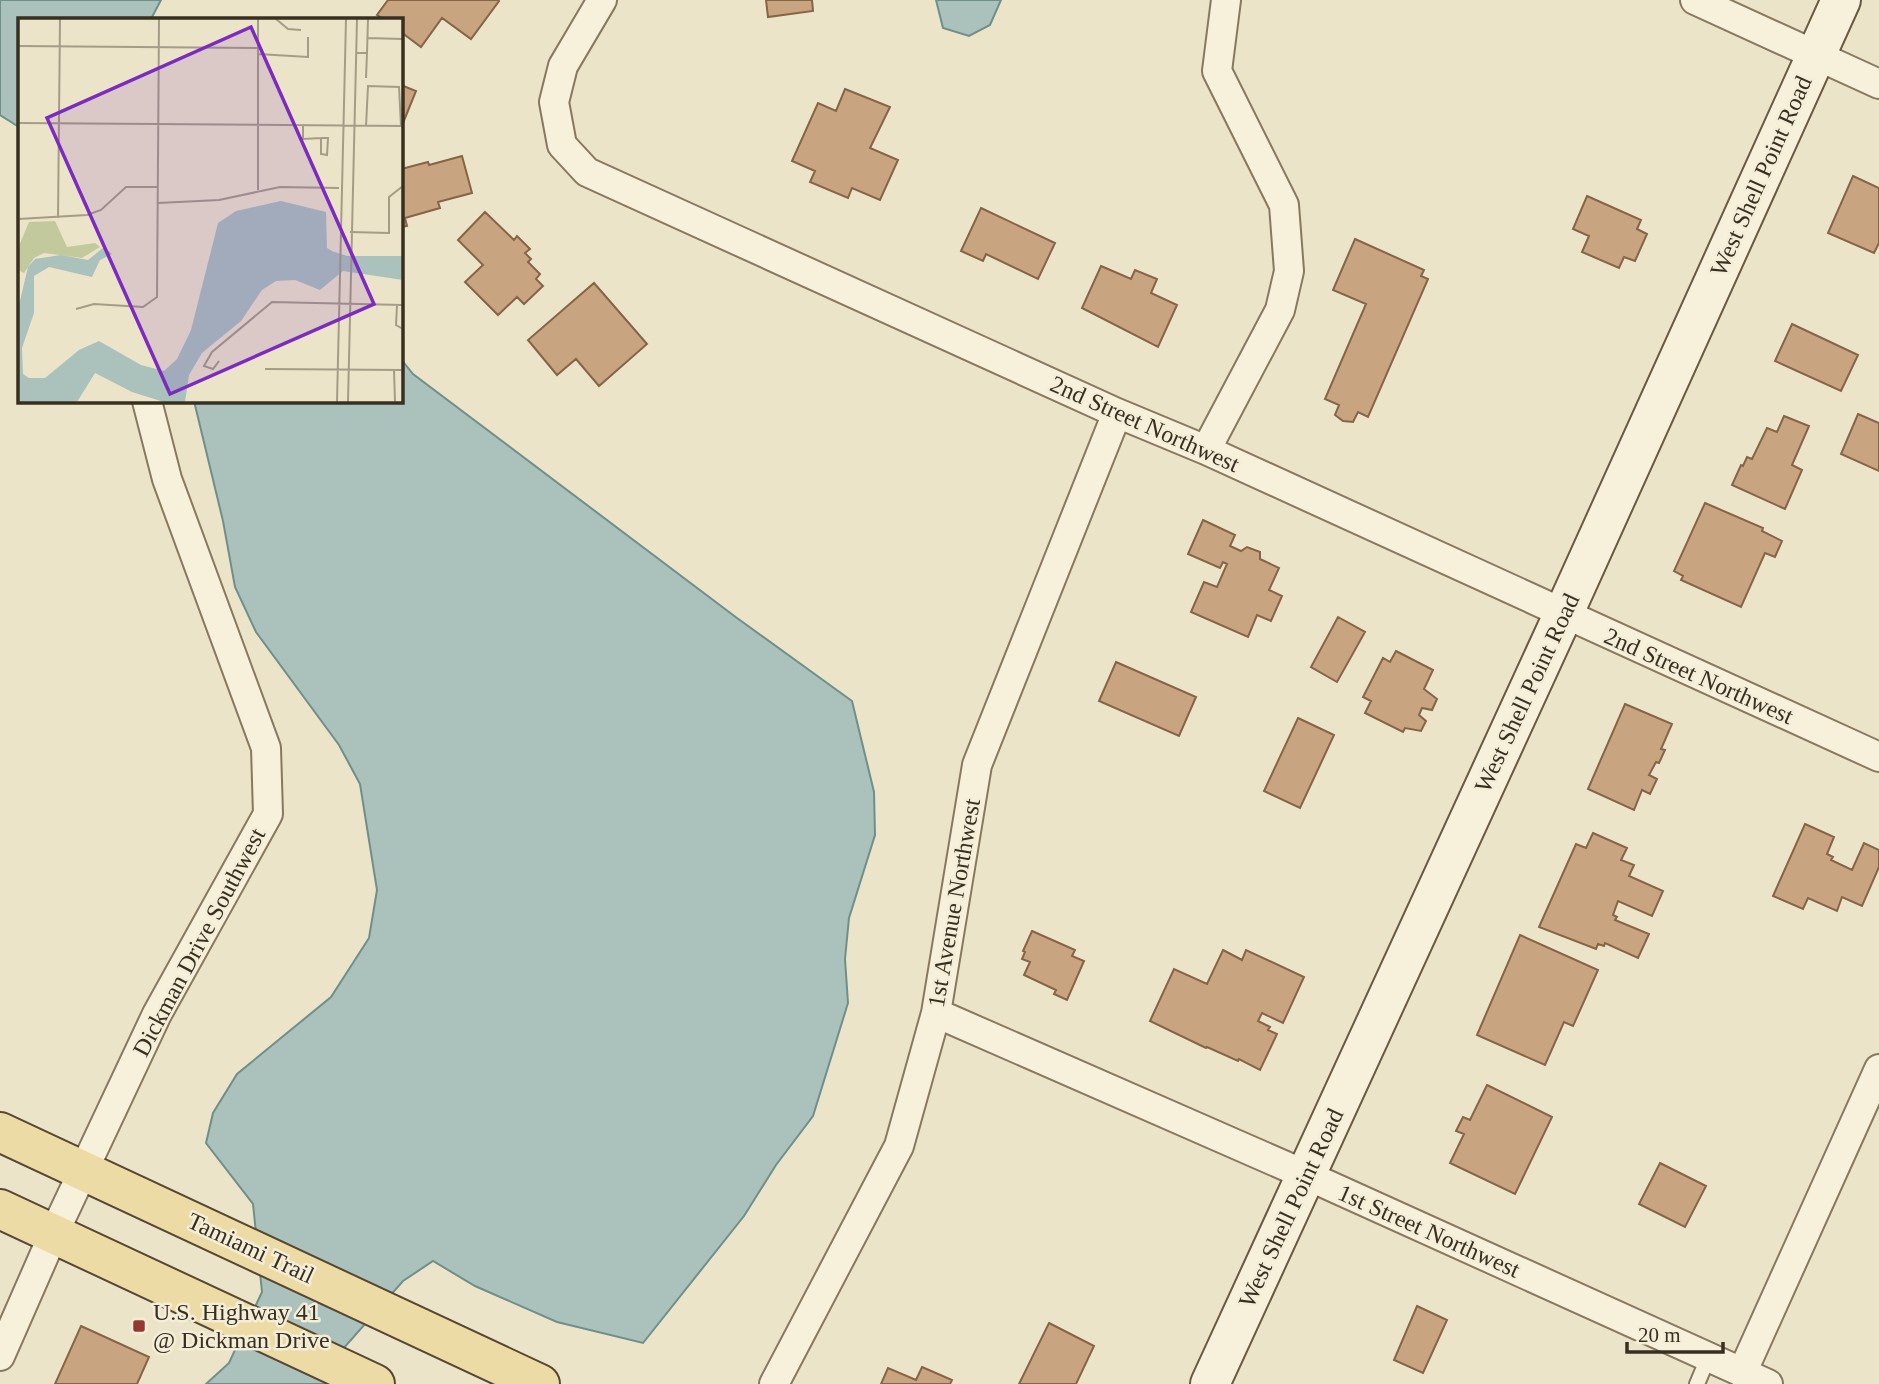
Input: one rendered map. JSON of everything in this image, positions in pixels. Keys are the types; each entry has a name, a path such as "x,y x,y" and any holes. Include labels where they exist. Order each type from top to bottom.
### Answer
{"main road":[{"name":"Tamiami Trail","path":"0,1132 540,1384"},
{"path":"0,1209 365,1380"}],"street":[{"name":"2nd Street Northwest","path":"602,0 562,66 554,102 562,145 587,172 1879,757"},
{"path":"1206,450 1280,310 1289,271 1283,205 1217,71 1226,0"},
{"path":"1695,0 1879,84"},
{"name":"West Shell Point Road","path":"1210,1384 1563,615 1841,0"},
{"name":"Dickman Drive Southwest","path":"0,1356 54,1233 157,1014 268,814 266,748 167,479 148,402"},
{"name":"1st Avenue Northwest","path":"774,1384 899,1146 936,1013 977,765 1117,413"},
{"name":"1st Street Northwest","path":"936,1013 1306,1175 1755,1379"},
{"path":"1755,1379 1879,1069"}],"lane":[{"path":"1697,1384 1708,1357"}],"water":[{"path":"0,0 161,0 152,18 18,18 18,126 0,115"},
{"path":"936,0 1001,0 990,25 969,36 943,28"},
{"path":"402,360 413,374 737,618 852,701 874,792 875,835 849,918 845,959 848,1003 813,1116 776,1165 744,1216 643,1343 557,1322 475,1286 433,1261 403,1281 342,1350 329,1384 206,1384 229,1363 262,1292 253,1204 206,1143 213,1113 237,1074 331,997 369,938 377,890 360,784 339,745 256,632 235,587 223,521 194,402 402,402"}],"building":[{"path":"388,0 499,1 471,39 442,18 421,47 402,33 402,18 382,18 377,15"},
{"path":"766,0 812,0 813,11 768,17"},
{"path":"402,85 416,91 402,126"},
{"path":"845,89 890,107 870,148 898,160 880,200 852,188 848,198 810,182 815,171 792,161 818,103 836,111"},
{"path":"462,156 472,193 438,202 440,208 405,218 407,226 402,227 402,169 428,162 429,165"},
{"path":"1853,176 1879,188 1879,243 1874,253 1828,233"},
{"path":"1587,196 1641,220 1637,229 1647,234 1635,261 1624,257 1619,268 1582,252 1589,236 1573,229"},
{"path":"981,208 1055,243 1038,279 986,254 983,261 961,251"},
{"path":"485,212 514,240 517,236 530,249 525,253 531,259 528,262 540,274 536,279 543,286 524,304 517,297 498,315 465,282 483,265 458,240"},
{"path":"1355,239 1424,270 1421,276 1428,279 1368,417 1358,412 1353,422 1343,421 1335,415 1339,405 1325,399 1366,304 1333,290"},
{"path":"1101,266 1131,279 1135,270 1157,279 1151,293 1177,305 1158,347 1082,308"},
{"path":"594,283 647,344 599,386 576,359 557,375 528,340"},
{"path":"1792,324 1858,355 1841,391 1775,361"},
{"path":"1858,414 1879,423 1879,471 1841,454"},
{"path":"1784,416 1809,426 1792,465 1802,470 1785,509 1732,485 1747,457 1752,459 1767,428 1777,432"},
{"path":"1705,503 1763,528 1762,531 1782,541 1775,557 1765,553 1741,607 1681,580 1683,576 1674,571"},
{"path":"1203,520 1235,535 1230,546 1241,551 1247,547 1260,552 1260,559 1279,568 1269,590 1282,596 1271,621 1257,615 1248,637 1191,612 1204,582 1217,587 1227,564 1223,562 1220,568 1188,554"},
{"path":"1338,617 1365,632 1337,682 1311,667"},
{"path":"1396,651 1433,670 1424,689 1437,699 1432,710 1422,708 1419,715 1426,721 1421,731 1405,728 1403,732 1365,713 1371,701 1363,697 1383,658 1390,662"},
{"path":"1116,662 1196,697 1179,736 1099,701"},
{"path":"1625,704 1672,724 1661,749 1665,750 1649,775 1657,779 1650,794 1642,790 1634,810 1588,789"},
{"path":"1298,718 1334,735 1300,808 1264,791"},
{"path":"1805,824 1834,837 1827,854 1833,857 1831,860 1852,870 1864,843 1879,850 1879,867 1862,906 1842,897 1837,911 1808,898 1803,909 1773,896"},
{"path":"1593,833 1627,848 1621,860 1634,865 1629,876 1663,891 1652,916 1618,901 1613,915 1617,917 1615,920 1649,934 1638,958 1605,943 1604,946 1598,944 1596,949 1539,927 1576,844 1586,848"},
{"path":"1032,931 1075,950 1072,956 1084,961 1067,1000 1054,994 1056,990 1024,975 1030,962 1022,959 1025,952 1023,951"},
{"path":"1520,935 1598,970 1573,1026 1564,1022 1545,1065 1477,1035"},
{"path":"1223,950 1242,960 1246,950 1304,977 1283,1023 1262,1013 1258,1021 1277,1034 1260,1070 1150,1021 1174,969 1207,984"},
{"path":"1487,1085 1552,1117 1515,1194 1450,1163 1464,1134 1456,1131 1463,1117 1470,1120"},
{"path":"1660,1163 1706,1186 1685,1227 1639,1204"},
{"path":"1417,1306 1447,1320 1423,1373 1394,1360"},
{"path":"1049,1323 1094,1346 1076,1384 1019,1384"},
{"path":"81,1326 149,1357 137,1384 55,1384"},
{"path":"922,1367 952,1380 950,1384 881,1384 888,1368 916,1380"}],"place":[{"name":"U.S. Highway 41 @ Dickman Drive","path":"139,1326"}]}
